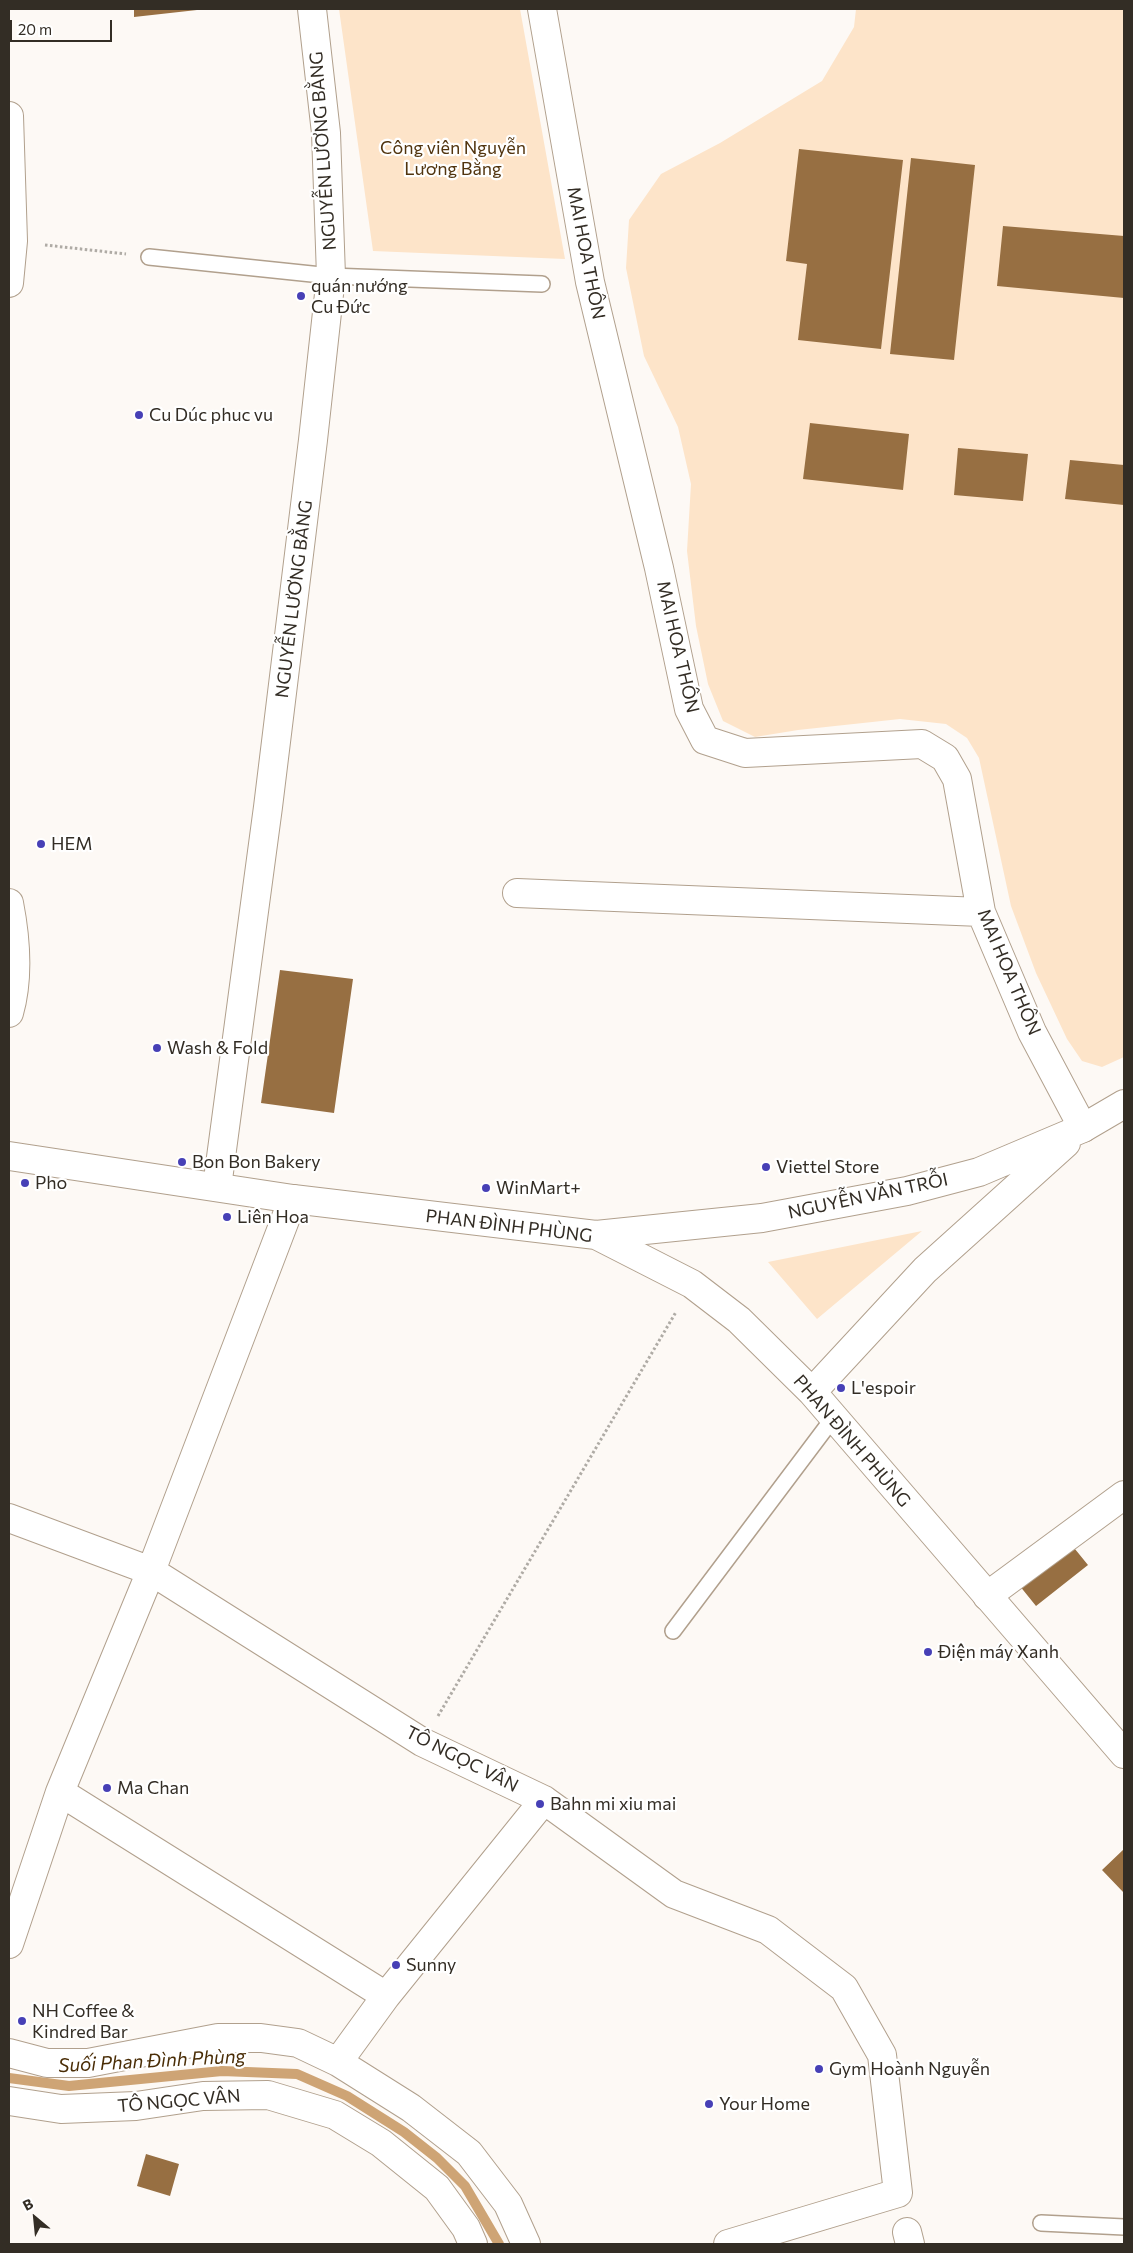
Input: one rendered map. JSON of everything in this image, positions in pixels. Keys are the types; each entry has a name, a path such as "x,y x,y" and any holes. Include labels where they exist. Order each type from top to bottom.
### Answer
{"street":[{"name":"NGUYỄN LƯƠNG BẰNG","path":"217,1187 272,778 331,276 326,133 312,9"},
{"name":"MAI HOA THÔN","path":"542,9 590,282 659,568 689,709 705,740 745,753 922,744 946,758 957,779 981,912 1032,1032 1083,1128"},
{"path":"9,116 11,241 9,283"},
{"path":"517,893 981,912"},
{"path":"9,903 16,954 14,996 9,1013"},
{"name":"NGUYỄN VĂN TRỖI","path":"596,1235 762,1218 908,1191 978,1172 1083,1128 1124,1104"},
{"path":"812,1392 925,1270 1083,1128"},
{"name":"PHAN ĐÌNH PHÙNG","path":"9,1156 292,1199 596,1235 692,1284 739,1320 812,1392 1124,1754"},
{"path":"9,1944 60,1792 151,1572 292,1199"},
{"path":"987,1596 1124,1495"},
{"name":"TÔ NGỌC VÂN","path":"9,1518 151,1572 422,1742 544,1800 674,1894 768,1930 844,1988 882,2055 898,2193 728,2244"},
{"path":"60,1792 386,1996"},
{"path":"338,2062 386,1996 544,1800"},
{"path":"9,2053 47,2063 88,2063 218,2038 261,2038 298,2043 338,2062 411,2108 469,2153 508,2204 526,2244"},
{"name":"TÔ NGỌC VÂN","path":"9,2101 61,2109 136,2106 202,2096 268,2095 335,2115 381,2143 437,2188 466,2228 473,2244"}],"lane":[{"path":"149,256 331,276 542,284"},
{"path":"673,1631 834,1417"},
{"path":"1041,2223 1124,2227"}],"path":[{"path":"11,241 149,256"},
{"path":"422,1742 692,1284"}],"green space":[{"name":"Công viên Nguyễn Lương Bằng","path":"339,9 520,9 565,259 373,251"},
{"path":"856,9 1124,9 1124,1057 1102,1067 1082,1061 1067,1039 1036,973 1011,906 979,758 967,738 946,724 900,719 798,730 755,737 723,721 708,684 696,626 687,551 691,484 678,427 644,356 626,268 629,220 661,174 720,143 822,81 854,27"},
{"path":"922,1231 817,1319 768,1262"}],"building":[{"path":"134,9 197,9 197,10 134,17"},
{"path":"799,149 903,160 881,349 798,340 807,264 786,261"},
{"path":"911,158 975,165 954,360 890,354"},
{"path":"1003,226 1124,236 1124,298 997,286"},
{"path":"810,423 909,434 903,490 803,479"},
{"path":"958,448 1028,454 1023,501 954,495"},
{"path":"1070,460 1124,465 1124,505 1065,499"},
{"path":"280,970 353,979 334,1113 261,1103"},
{"path":"1066,1538 1088,1565 1036,1606 1015,1580"},
{"path":"1124,1849 1124,1893 1102,1870"},
{"path":"146,2154 179,2164 170,2196 137,2186"}],"waterway":[{"name":"Suối Phan Đình Phùng","path":"9,2078 69,2086 222,2071 297,2074 347,2096 404,2132 437,2158 465,2186 499,2244"}],"place":[{"name":"quán nướng Cu Đức","path":"301,296"},
{"name":"Cu Dúc phuc vu","path":"139,415"},
{"name":"HEM","path":"41,844"},
{"name":"Wash & Fold","path":"157,1048"},
{"name":"Bon Bon Bakery","path":"182,1162"},
{"name":"Viettel Store","path":"766,1167"},
{"name":"Pho","path":"25,1183"},
{"name":"WinMart+","path":"486,1188"},
{"name":"Liên Hoa","path":"227,1217"},
{"name":"L'espoir","path":"841,1388"},
{"name":"Điện máy Xanh","path":"928,1652"},
{"name":"Ma Chan","path":"107,1788"},
{"name":"Bahn mi xiu mai","path":"540,1804"},
{"name":"Sunny","path":"396,1965"},
{"name":"NH Coffee & Kindred Bar","path":"22,2021"},
{"name":"Gym Hoành Nguyễn","path":"819,2069"},
{"name":"Your Home","path":"709,2104"}]}
